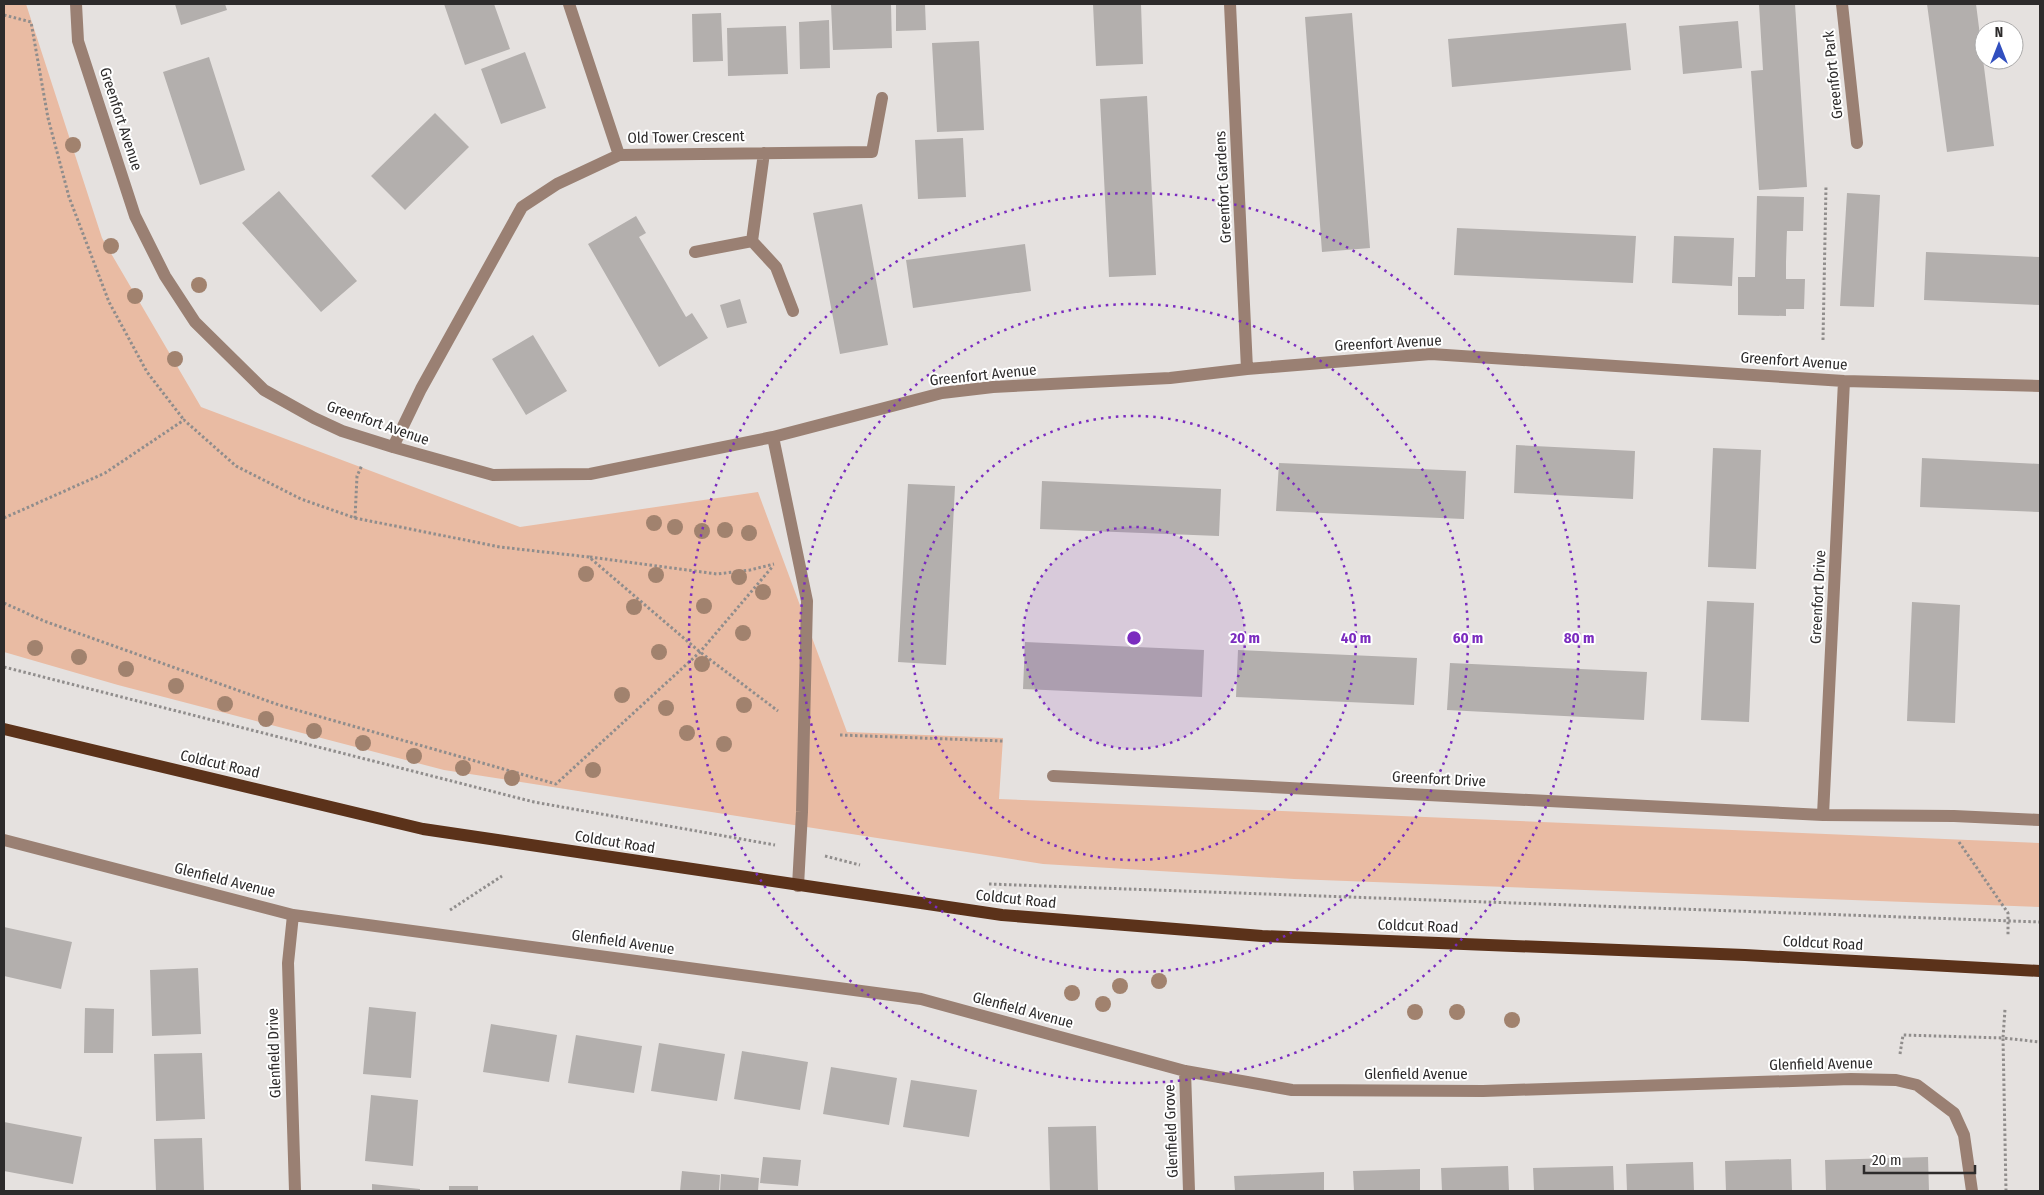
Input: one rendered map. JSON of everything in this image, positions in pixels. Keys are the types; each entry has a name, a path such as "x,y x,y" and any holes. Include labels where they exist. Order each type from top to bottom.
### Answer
{"main road":[{"name":"Coldcut Road","path":"4,730 423,828 798,886 1002,915 1262,936 1745,955 2040,971"}],"street":[{"name":"Greenfort Avenue","path":"76,4 78,41 135,216 165,276 195,322 264,390 314,418 393,447 494,475 590,474 773,437 942,393 993,387 1170,378 1248,369 1432,354 1844,381 2040,386"},
{"path":"569,4 619,155"},
{"name":"Greenfort Gardens","path":"1230,4 1248,369"},
{"name":"Greenfort Park","path":"1842,4 1857,144"},
{"name":"Old Tower Crescent","path":"393,447 421,388 522,207 563,181 619,155 872,152 882,98"},
{"path":"752,241 764,153"},
{"path":"694,252 752,241"},
{"path":"752,241 776,267 793,311"},
{"name":"Greenfort Drive","path":"1823,815 1844,381"},
{"path":"773,437 807,601 802,812 798,886"},
{"name":"Greenfort Drive","path":"1053,776 1823,815 1954,816 2040,820"},
{"name":"Glenfield Avenue","path":"4,840 293,914 921,999 1185,1070 1292,1090 1483,1091 1852,1078 1896,1080 1917,1085 1954,1113 1964,1136 1972,1191"},
{"name":"Glenfield Drive","path":"293,914 288,963 295,1191"},
{"name":"Glenfield Grove","path":"1185,1070 1189,1191"}],"path":[{"path":"4,16 31,22 48,118 70,197 110,302 147,372 184,420 236,466 301,499 355,518 500,547 717,574 750,570 798,558"},
{"path":"1823,340 1826,186"},
{"path":"4,518 105,473 184,420"},
{"path":"355,518 357,476 371,440"},
{"path":"589,557 700,652 781,713"},
{"path":"4,603 44,621 279,705 556,784 700,652 774,564"},
{"path":"4,667 534,802 800,849 868,868"},
{"path":"840,735 1003,741"},
{"path":"1953,834 2008,913 2008,936"},
{"path":"450,910 502,876"},
{"path":"985,884 2040,922"},
{"path":"2005,1009 2003,1038 2006,1191"},
{"path":"1899,1060 1902,1035 2003,1038 2040,1042"}],"shaded area":[{"path":"4,4 26,4 102,238 201,407 520,527 758,492 847,732 1003,738 999,799 2040,843 2040,907 1294,879 1043,864 444,770 118,685 4,652"}],"building":[{"path":"175,4 225,4 227,10 181,25"},
{"path":"444,4 494,4 510,49 465,65"},
{"path":"831,4 891,4 892,48 833,50"},
{"path":"896,4 925,4 926,30 896,31"},
{"path":"1093,4 1141,4 1143,64 1096,66"},
{"path":"1759,4 1795,4 1807,187 1759,190 1751,71 1763,70"},
{"path":"1927,4 1976,4 1978,20 1974,20 1974,70 1984,70 1994,146 1947,152"},
{"path":"721,13 723,61 693,62 692,14"},
{"path":"1352,13 1370,248 1322,252 1305,17"},
{"path":"829,20 830,68 800,69 799,22"},
{"path":"1738,21 1742,68 1683,74 1679,26"},
{"path":"1626,23 1631,70 1452,87 1448,39"},
{"path":"786,26 788,74 728,76 727,28"},
{"path":"979,41 984,130 937,132 932,43"},
{"path":"525,52 546,108 501,124 481,69"},
{"path":"209,57 245,170 200,185 163,72"},
{"path":"1147,96 1156,275 1109,277 1100,99"},
{"path":"435,113 469,147 405,210 371,176"},
{"path":"963,138 966,197 918,199 915,140"},
{"path":"279,191 357,281 321,312 242,223"},
{"path":"1847,193 1880,195 1874,307 1840,306"},
{"path":"1757,196 1804,197 1803,231 1787,231 1786,279 1805,279 1804,309 1786,309 1786,316 1738,315 1738,277 1755,277"},
{"path":"862,204 888,345 840,354 813,213"},
{"path":"636,216 646,233 639,237 686,317 692,313 708,338 659,367 588,244"},
{"path":"1457,228 1636,236 1633,283 1454,275"},
{"path":"1674,236 1734,238 1732,286 1672,283"},
{"path":"1025,244 1031,291 913,308 906,260"},
{"path":"1926,252 2040,257 2040,305 1924,300"},
{"path":"740,299 747,323 727,328 720,305"},
{"path":"533,335 567,391 526,415 492,359"},
{"path":"1516,445 1635,451 1633,499 1514,493"},
{"path":"1713,448 1761,450 1756,569 1708,567"},
{"path":"1922,458 2040,464 2039,512 1920,507"},
{"path":"1279,463 1466,471 1464,519 1276,511"},
{"path":"1042,481 1221,489 1219,536 1040,529"},
{"path":"908,484 955,486 946,665 898,662"},
{"path":"1707,601 1754,603 1749,722 1701,720"},
{"path":"1912,602 1960,605 1955,723 1907,721"},
{"path":"1025,642 1204,650 1202,697 1023,689"},
{"path":"1238,650 1417,658 1414,705 1236,697"},
{"path":"1450,663 1647,672 1644,720 1447,710"},
{"path":"4,927 72,942 61,989 4,976"},
{"path":"198,968 201,1034 152,1036 150,970"},
{"path":"369,1007 416,1012 411,1078 363,1074"},
{"path":"85,1008 114,1009 113,1053 84,1053"},
{"path":"491,1024 557,1035 549,1082 483,1072"},
{"path":"576,1035 642,1046 634,1093 568,1083"},
{"path":"659,1043 725,1054 717,1101 651,1091"},
{"path":"742,1051 808,1062 800,1110 734,1099"},
{"path":"202,1053 205,1119 156,1121 154,1054"},
{"path":"831,1067 897,1078 889,1125 823,1114"},
{"path":"911,1080 977,1090 969,1137 903,1127"},
{"path":"371,1095 418,1100 413,1166 365,1161"},
{"path":"4,1122 82,1137 73,1184 4,1171"},
{"path":"1096,1126 1098,1191 1050,1191 1048,1127"},
{"path":"202,1138 204,1191 156,1191 154,1139"},
{"path":"763,1157 801,1160 798,1186 760,1183"},
{"path":"1928,1157 1929,1191 1826,1191 1825,1160"},
{"path":"1791,1159 1792,1191 1726,1191 1725,1161"},
{"path":"1693,1162 1694,1191 1627,1191 1626,1164"},
{"path":"1508,1166 1509,1191 1442,1191 1441,1168"},
{"path":"1613,1166 1614,1191 1534,1191 1533,1168"},
{"path":"1420,1169 1420,1191 1354,1191 1353,1171"},
{"path":"682,1171 720,1175 719,1191 680,1191"},
{"path":"1324,1172 1324,1191 1235,1191 1234,1176"},
{"path":"721,1174 759,1178 758,1191 720,1191"},
{"path":"372,1184 420,1189 420,1191 372,1191"},
{"path":"449,1186 478,1186 478,1191 449,1191"}]}
